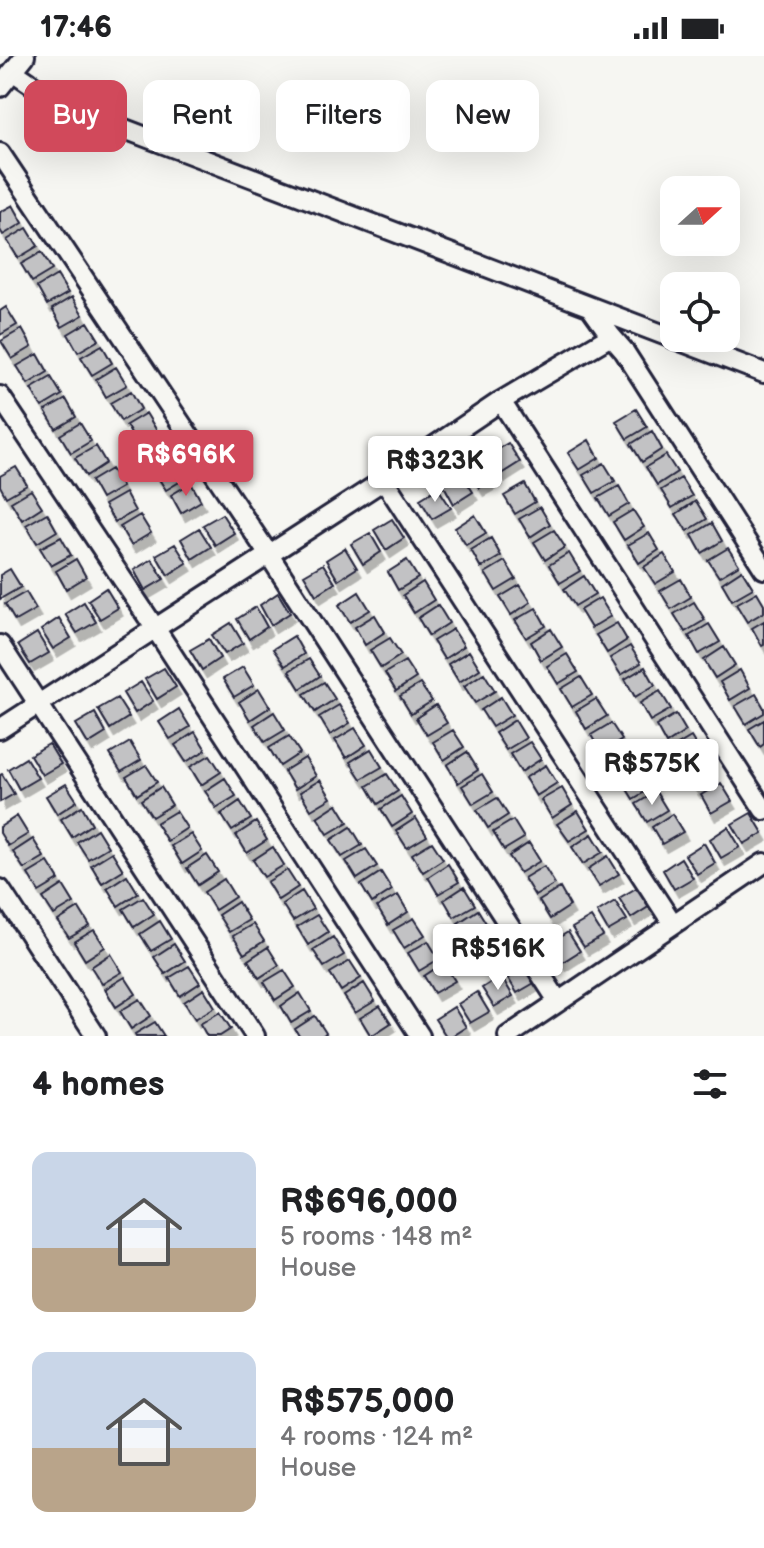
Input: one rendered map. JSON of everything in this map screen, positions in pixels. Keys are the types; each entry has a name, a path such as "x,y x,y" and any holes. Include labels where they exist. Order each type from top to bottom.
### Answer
{"street":[{"path":"0,87 20,64 52,98 75,110 764,373"},
{"path":"0,153 269,555 558,1001"},
{"path":"591,308 624,351 764,569"},
{"path":"0,729 501,401 611,336"},
{"path":"0,396 420,1036"},
{"path":"501,401 764,810"},
{"path":"384,480 673,924"},
{"path":"0,645 255,1036"},
{"path":"508,1036 764,863"},
{"path":"0,889 96,1036"}],"building":[{"path":"13,205 23,223 3,235 0,212"},
{"path":"27,228 38,246 18,258 7,240"},
{"path":"42,252 52,270 32,282 21,264"},
{"path":"57,275 68,293 47,305 37,287"},
{"path":"72,297 83,315 62,327 52,309"},
{"path":"6,307 17,325 0,335 0,311"},
{"path":"88,322 99,340 78,352 68,334"},
{"path":"22,329 32,347 12,359 1,341"},
{"path":"102,345 112,363 92,375 81,357"},
{"path":"38,354 48,372 28,384 17,366"},
{"path":"116,367 127,385 106,397 96,379"},
{"path":"51,377 62,395 42,407 31,389"},
{"path":"131,391 141,409 121,421 110,403"},
{"path":"66,399 76,417 56,429 45,411"},
{"path":"636,409 647,427 627,439 616,421"},
{"path":"146,413 157,431 136,443 126,425"},
{"path":"80,423 91,441 71,453 60,435"},
{"path":"652,431 662,449 642,462 631,444"},
{"path":"162,437 172,455 152,467 142,449"},
{"path":"589,440 599,458 579,470 568,453"},
{"path":"508,443 520,462 501,474 489,454"},
{"path":"96,446 106,463 86,476 75,458"},
{"path":"666,455 677,472 657,485 646,467"},
{"path":"485,457 498,477 479,488 467,468"},
{"path":"176,461 186,478 166,490 155,473"},
{"path":"604,463 615,481 594,493 583,475"},
{"path":"16,467 27,485 6,497 0,486 0,476"},
{"path":"111,469 122,487 101,499 91,481"},
{"path":"461,473 473,492 454,504 443,484"},
{"path":"681,478 692,496 672,508 661,490"},
{"path":"191,483 201,501 181,513 171,495"},
{"path":"525,484 535,502 515,514 504,496"},
{"path":"619,486 629,504 609,516 598,498"},
{"path":"438,488 451,508 432,519 420,499"},
{"path":"31,490 42,507 22,520 11,502"},
{"path":"125,493 135,511 115,522 104,505"},
{"path":"696,501 707,519 687,531 676,514"},
{"path":"540,507 550,524 530,537 519,519"},
{"path":"633,510 644,527 624,540 613,522"},
{"path":"47,513 57,531 37,543 26,525"},
{"path":"222,514 234,533 215,545 203,525"},
{"path":"140,515 151,533 131,545 120,527"},
{"path":"475,515 486,533 466,545 455,528"},
{"path":"392,519 404,538 386,550 374,530"},
{"path":"712,523 722,541 702,553 692,535"},
{"path":"199,528 211,547 192,559 181,539"},
{"path":"554,530 565,547 545,560 534,542"},
{"path":"370,533 381,552 363,564 351,544"},
{"path":"649,533 659,550 639,563 628,545"},
{"path":"61,537 71,555 51,566 40,548"},
{"path":"491,538 501,556 481,568 471,550"},
{"path":"175,544 187,563 168,575 156,555"},
{"path":"345,548 357,568 338,580 326,560"},
{"path":"728,548 739,565 719,577 708,560"},
{"path":"569,553 580,571 560,583 549,565"},
{"path":"664,554 675,572 655,584 644,567"},
{"path":"76,559 86,577 66,589 56,571"},
{"path":"152,559 164,579 145,590 134,570"},
{"path":"407,560 418,578 398,590 388,572"},
{"path":"505,561 516,579 496,591 485,573"},
{"path":"323,564 335,583 316,595 304,575"},
{"path":"10,569 21,587 0,599 0,575"},
{"path":"742,570 753,588 732,600 722,583"},
{"path":"584,576 595,594 575,606 564,589"},
{"path":"681,579 691,597 671,609 660,591"},
{"path":"423,582 434,600 414,613 403,595"},
{"path":"520,585 531,602 511,615 500,597"},
{"path":"106,588 118,608 100,619 88,600"},
{"path":"26,592 36,609 15,621 5,604"},
{"path":"359,592 370,610 350,622 339,605"},
{"path":"757,592 764,604 764,612 747,622 736,604"},
{"path":"278,593 290,613 271,625 260,605"},
{"path":"600,598 611,616 591,628 580,610"},
{"path":"84,602 96,622 77,633 65,614"},
{"path":"694,602 705,620 685,632 674,614"},
{"path":"438,605 449,623 429,636 418,618"},
{"path":"256,607 267,627 249,639 237,619"},
{"path":"536,608 546,626 526,638 515,620"},
{"path":"375,615 385,632 365,645 355,627"},
{"path":"59,618 71,638 53,649 41,630"},
{"path":"764,621 764,645 762,646 752,628"},
{"path":"231,623 243,643 225,654 212,635"},
{"path":"617,623 627,640 607,653 596,635"},
{"path":"709,624 720,642 699,654 689,636"},
{"path":"453,629 464,646 444,659 433,641"},
{"path":"551,629 562,647 541,660 531,642"},
{"path":"37,633 49,653 30,664 18,645"},
{"path":"294,636 304,654 285,666 273,649"},
{"path":"390,638 401,655 381,668 370,650"},
{"path":"209,639 220,658 202,670 190,650"},
{"path":"630,646 641,663 621,675 610,658"},
{"path":"724,647 735,665 715,678 704,660"},
{"path":"469,651 480,669 459,682 448,664"},
{"path":"567,654 578,672 558,684 547,666"},
{"path":"309,659 320,676 300,689 289,671"},
{"path":"405,661 416,678 396,691 385,673"},
{"path":"243,667 254,685 234,697 223,679"},
{"path":"645,667 655,685 635,697 625,679"},
{"path":"164,668 176,687 157,699 145,679"},
{"path":"740,670 750,688 730,700 720,682"},
{"path":"484,673 495,691 475,703 464,686"},
{"path":"581,677 592,695 572,707 561,689"},
{"path":"141,682 153,701 135,713 123,693"},
{"path":"324,682 335,699 315,712 304,694"},
{"path":"420,684 432,701 411,714 400,696"},
{"path":"259,689 270,707 250,720 239,702"},
{"path":"660,691 671,709 650,721 640,703"},
{"path":"756,694 764,713 746,724 735,706"},
{"path":"501,697 512,715 492,727 481,710"},
{"path":"117,698 129,717 110,729 98,709"},
{"path":"596,699 607,716 586,729 576,711"},
{"path":"339,705 350,723 330,735 319,717"},
{"path":"436,705 447,723 427,735 416,718"},
{"path":"179,709 190,727 170,739 159,722"},
{"path":"274,712 285,730 265,742 254,725"},
{"path":"95,713 106,733 88,744 76,724"},
{"path":"676,714 686,731 666,744 656,726"},
{"path":"515,720 526,738 506,750 495,733"},
{"path":"764,720 764,744 760,747 749,729"},
{"path":"611,723 622,740 601,753 591,735"},
{"path":"355,728 366,745 346,758 335,740"},
{"path":"453,730 464,747 444,760 433,742"},
{"path":"195,732 206,750 186,762 175,745"},
{"path":"289,736 300,753 280,766 269,748"},
{"path":"691,737 702,755 682,767 671,749"},
{"path":"130,742 141,760 121,772 110,754"},
{"path":"530,742 541,759 521,772 510,754"},
{"path":"49,744 61,764 42,775 30,755"},
{"path":"627,745 638,763 617,775 606,758"},
{"path":"371,749 382,767 361,779 350,762"},
{"path":"467,752 478,770 458,783 447,765"},
{"path":"210,755 221,772 201,785 190,767"},
{"path":"26,758 38,778 19,789 8,769"},
{"path":"305,758 316,776 295,789 284,771"},
{"path":"705,760 716,778 696,790 685,773"},
{"path":"146,765 157,782 137,795 126,777"},
{"path":"546,765 557,783 536,796 525,778"},
{"path":"642,769 653,787 633,799 622,781"},
{"path":"387,774 398,791 378,804 367,786"},
{"path":"482,774 493,792 473,804 462,786"},
{"path":"0,775 14,794 0,802"},
{"path":"225,778 236,796 216,808 205,791"},
{"path":"320,780 331,798 311,810 300,792"},
{"path":"721,783 732,801 711,813 701,795"},
{"path":"66,784 77,801 57,814 46,796"},
{"path":"161,787 172,805 152,817 141,800"},
{"path":"562,788 572,805 552,818 541,800"},
{"path":"656,792 667,810 647,822 636,804"},
{"path":"401,796 412,814 392,827 381,809"},
{"path":"497,798 508,815 488,828 477,810"},
{"path":"240,801 251,819 232,831 221,814"},
{"path":"337,804 348,822 328,834 317,817"},
{"path":"82,806 92,824 72,837 61,819"},
{"path":"176,811 187,828 167,841 156,823"},
{"path":"578,811 589,829 569,841 557,824"},
{"path":"751,813 763,833 744,844 732,824"},
{"path":"672,814 683,832 662,844 652,827"},
{"path":"17,816 28,834 8,846 0,827"},
{"path":"416,818 427,836 407,848 396,831"},
{"path":"513,820 524,838 504,850 493,832"},
{"path":"256,822 267,840 247,853 236,835"},
{"path":"351,827 362,845 342,857 331,840"},
{"path":"728,827 740,847 721,858 710,839"},
{"path":"97,829 108,847 88,859 77,842"},
{"path":"191,834 202,851 182,864 171,846"},
{"path":"592,834 603,852 583,864 572,847"},
{"path":"33,839 44,857 24,869 13,852"},
{"path":"432,842 443,859 423,872 412,854"},
{"path":"529,843 540,861 520,873 509,856"},
{"path":"704,843 715,863 697,874 685,855"},
{"path":"273,847 284,865 264,877 253,860"},
{"path":"366,849 377,866 357,879 346,861"},
{"path":"112,852 123,870 102,883 91,865"},
{"path":"207,855 218,872 198,885 187,868"},
{"path":"608,856 619,874 599,886 588,869"},
{"path":"681,858 693,878 674,889 663,870"},
{"path":"48,862 59,880 39,892 28,874"},
{"path":"448,864 459,882 438,894 428,877"},
{"path":"544,866 555,884 535,896 524,878"},
{"path":"287,870 298,887 278,900 267,882"},
{"path":"381,872 392,890 372,903 361,885"},
{"path":"127,875 138,893 118,906 107,888"},
{"path":"224,879 235,897 215,910 204,892"},
{"path":"63,885 74,903 54,915 43,898"},
{"path":"464,887 475,905 454,917 444,900"},
{"path":"638,887 650,906 631,918 619,898"},
{"path":"560,888 570,906 550,919 539,901"},
{"path":"302,891 313,909 293,921 282,904"},
{"path":"398,895 408,912 388,925 377,907"},
{"path":"143,897 154,914 134,927 123,909"},
{"path":"615,901 627,920 608,931 597,912"},
{"path":"238,902 249,920 229,932 218,915"},
{"path":"79,908 90,926 69,938 58,921"},
{"path":"478,910 489,928 469,940 458,923"},
{"path":"317,915 328,932 308,945 297,927"},
{"path":"591,917 603,936 584,947 572,928"},
{"path":"414,918 425,935 404,948 393,930"},
{"path":"160,921 171,939 151,951 140,934"},
{"path":"253,924 264,941 244,954 233,936"},
{"path":"94,930 105,947 85,960 74,942"},
{"path":"568,932 580,951 561,963 550,943"},
{"path":"494,933 505,950 485,963 474,945"},
{"path":"333,937 344,955 324,967 313,950"},
{"path":"428,941 439,959 419,971 408,953"},
{"path":"174,944 185,961 165,974 154,957"},
{"path":"268,947 279,965 259,978 248,960"},
{"path":"111,954 122,972 102,984 91,967"},
{"path":"350,961 361,978 341,991 330,973"},
{"path":"524,962 536,982 517,993 505,973"},
{"path":"444,963 455,981 434,993 424,976"},
{"path":"189,966 200,983 180,996 169,978"},
{"path":"284,970 295,987 275,1000 264,982"},
{"path":"501,976 513,996 494,1007 482,988"},
{"path":"125,977 136,994 116,1007 105,989"},
{"path":"364,983 375,1001 355,1013 344,996"},
{"path":"204,989 215,1007 195,1019 184,1002"},
{"path":"477,992 489,1012 470,1023 458,1004"},
{"path":"300,993 311,1011 291,1023 281,1006"},
{"path":"140,999 151,1016 131,1029 120,1011"},
{"path":"380,1006 391,1023 371,1036 360,1018"},
{"path":"454,1007 466,1027 452,1036 446,1036 435,1019"},
{"path":"220,1012 231,1029 220,1036 207,1036 200,1024"},
{"path":"315,1016 326,1033 322,1036 299,1036 295,1029"},
{"path":"155,1022 164,1036 136,1036 135,1034"}]}
